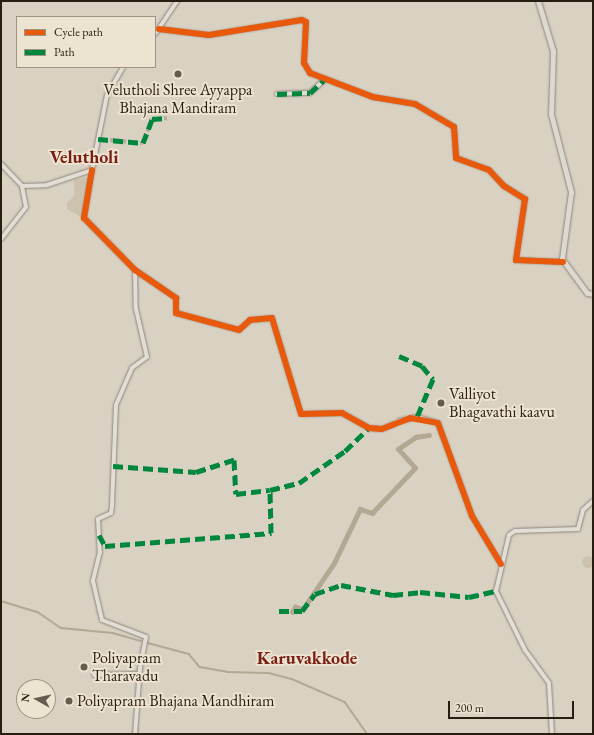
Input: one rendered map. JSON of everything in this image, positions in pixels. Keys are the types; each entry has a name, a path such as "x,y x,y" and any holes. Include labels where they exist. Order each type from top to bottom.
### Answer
{"main road":[{"path":"538,1 553,51 552,114 571,192 563,262 587,293 593,294"}],"street":[{"path":"156,33 177,1"},
{"path":"159,30 209,35 302,20 306,22 304,63 310,73 373,97 415,104 454,127 456,158 489,170 504,186 525,199 516,260 563,262"},
{"path":"122,68 107,95 84,218 135,270 176,298 176,313 239,330 250,320 272,318 301,414 342,413 369,428 382,429 394,424"},
{"path":"277,94 310,93 325,79"},
{"path":"1,164 22,186 26,208 1,239"},
{"path":"22,186 47,185 92,170"},
{"path":"135,270 136,310 147,357 132,368 116,404 112,506 111,513 98,519 100,552 94,581 96,599 102,620 146,637 139,674 135,734"},
{"path":"399,421 417,418 438,423 472,516 501,564"},
{"path":"552,734 549,683 525,650 496,591 508,535 515,531 578,528 583,510 593,502"},
{"path":"94,675 139,674"}],"shaded area":[{"path":"88,177 81,217 67,209 67,203 74,196 74,180"},
{"path":"586,556 590,556 594,562 590,568 586,568 582,564 582,560"}],"waterway":[{"path":"292,612 295,607 303,609 334,563 360,509 372,513 415,468 398,449 416,437 429,435"},
{"path":"1,601 38,612 61,628 113,633 141,641"},
{"path":"148,643 189,654 200,667 227,672 269,673 292,679 345,702 367,734"}],"tunnel":[{"path":"98,139 143,143 152,119 167,118"}],"marked path":[{"path":"277,94 310,93 325,79"},
{"path":"98,139 143,143 152,119 167,118"},
{"path":"399,356 422,366 433,379 417,417"},
{"path":"99,535 105,546 271,533 270,490 299,483 345,451 369,428"},
{"path":"113,466 196,472 234,460 236,494 270,490"},
{"path":"279,611 302,611 315,594 341,585 393,595 420,592 469,597 496,591"}],"cycle path":[{"path":"159,29 209,35 302,20 306,22 304,63 310,73 373,97 415,104 454,127 456,158 489,170 504,186 525,199 516,260 563,262"},
{"path":"92,170 84,218 135,270 176,298 176,313 239,330 250,320 272,318 301,414 342,413 369,428 382,429 410,418 438,423 472,516 501,564"}],"place":[{"name":"Velutholi Shree Ayyappa Bhajana Mandiram","path":"178,74"},
{"name":"Valliyot Bhagavathi kaavu","path":"441,403"},
{"name":"Poliyapram Tharavadu","path":"84,667"},
{"name":"Poliyapram Bhajana Mandhiram","path":"69,701"}],"district":[{"name":"Velutholi","path":"84,157"},
{"name":"Karuvakkode","path":"307,658"}]}
